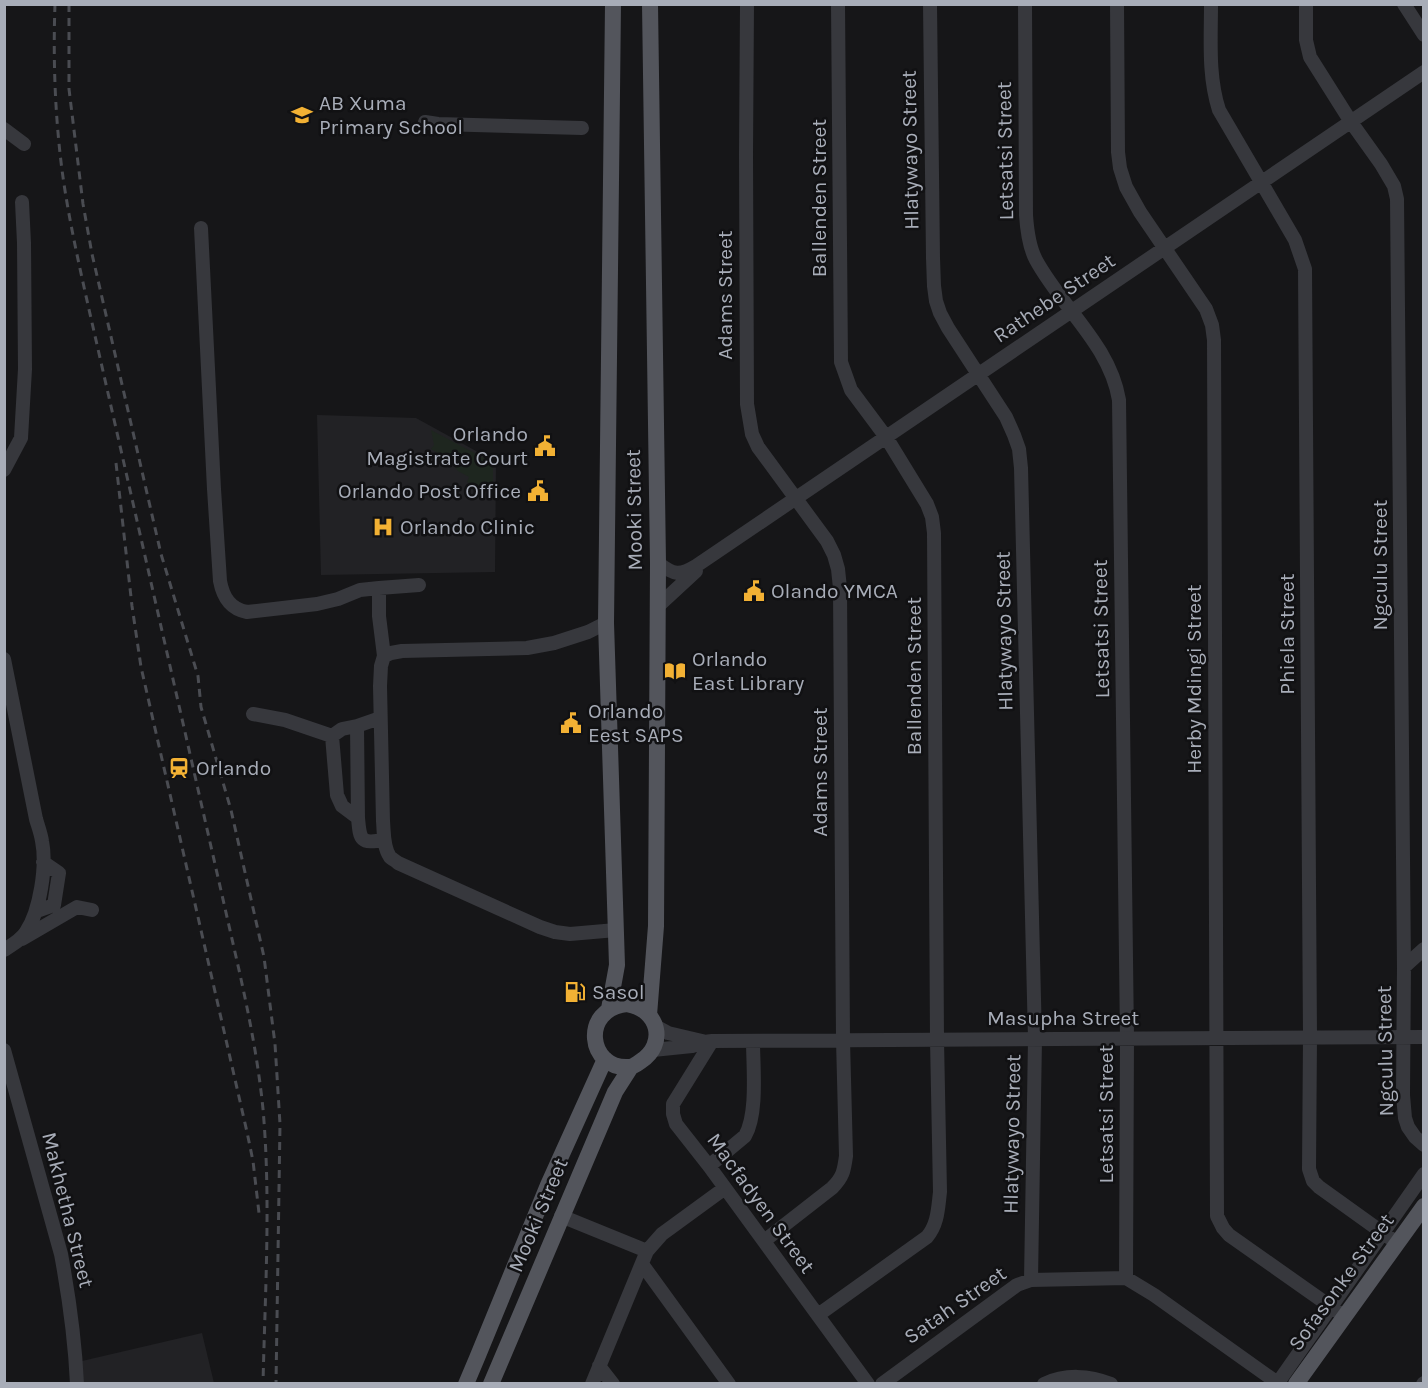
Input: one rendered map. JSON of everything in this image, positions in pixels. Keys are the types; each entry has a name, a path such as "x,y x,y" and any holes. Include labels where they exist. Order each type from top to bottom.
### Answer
{"main road":[{"name":"Mooki Street","path":"609,1010 617,965 606,623 613,4"},
{"name":"Mooki Street","path":"650,4 658,563 656,926 652,1020"},
{"path":"627,1004 641,1008 652,1020 657,1036 653,1050 627,1073 601,1055 594,1032 598,1022 609,1010 627,1004"},
{"name":"Mooki Street","path":"466,1383 575,1125 601,1055"},
{"name":"Mooki Street","path":"491,1383 615,1092 627,1073"},
{"name":"Sofasonke Street","path":"1296,1383 1338,1312 1397,1243 1424,1206"}],"street":[{"name":"Adams Street","path":"747,4 747,404 752,434 758,447 827,541 834,555 838,569 840,600 845,1169 840,1180 832,1188 764,1241"},
{"name":"Ballenden Street","path":"818,1315 927,1237 938,1215 940,1192 934,533 932,517 927,504 886,437 851,390 841,362 838,4"},
{"name":"Hlatywayo Street","path":"930,4 936,301 948,328 1006,417 1019,449 1022,468 1035,1039 1031,1280"},
{"name":"Letsatsi Street","path":"1025,4 1027,232 1036,259 1107,362 1117,384 1119,400 1127,1038 1126,1278"},
{"name":"Herby Mdingi Street","path":"1117,4 1120,168 1126,187 1140,212 1206,309 1212,325 1214,340 1217,1210 1220,1221 1229,1235 1338,1312"},
{"name":"Phiela Street","path":"1211,4 1211,67 1219,110 1295,240 1305,269 1311,1176 1319,1187 1397,1243"},
{"name":"Ngculu Street","path":"1306,4 1306,40 1310,57 1351,122 1382,164 1394,186 1397,199 1404,967 1403,1095 1407,1127 1424,1145"},
{"path":"1404,4 1424,35"},
{"name":"Rathebe Street","path":"658,563 669,572 683,573 690,569 1424,72"},
{"path":"425,122 582,128"},
{"path":"4,129 24,144"},
{"path":"4,470 21,438 25,369 22,202"},
{"path":"201,228 214,489 222,594 230,605 246,612 317,604 360,590 419,585"},
{"name":"Rathebe Street","path":"657,607 698,570 707,558"},
{"path":"380,588 379,616 384,656 380,686 384,840 390,856 398,863 555,932 570,934 616,930"},
{"path":"384,656 402,651 527,648 554,643 588,632 606,623"},
{"path":"588,632 607,641"},
{"path":"4,659 10,716 43,842 42,881 36,910 25,934 8,948"},
{"path":"253,714 285,720 332,736"},
{"path":"332,736 342,729 380,718"},
{"path":"357,726 359,833 368,842 384,840"},
{"path":"332,736 337,795 342,806 358,818"},
{"path":"8,948 77,907 92,910"},
{"path":"1404,967 1424,949"},
{"name":"Masupha Street","path":"652,1020 668,1033 703,1043"},
{"name":"Masupha Street","path":"653,1050 703,1043 753,1041 1424,1037"},
{"path":"709,1166 745,1136 748,1130 752,1115 753,1041"},
{"path":"627,1073 657,1056 678,1052 703,1043"},
{"name":"Macfadyen Street","path":"703,1043 673,1104 676,1124 868,1383"},
{"name":"Makhetha Street","path":"4,1050 60,1254 72,1322 77,1383"},
{"path":"1126,1278 1154,1295 1278,1383 1338,1312 1383,1232 1424,1174"},
{"path":"592,1383 645,1258 662,1234 725,1188"},
{"path":"561,1216 645,1258 729,1383"},
{"name":"Satah Street","path":"882,1383 1017,1285 1031,1280 1126,1278"},
{"path":"599,1366 613,1383"},
{"path":"1044,1383 1073,1376 1111,1383"}],"shaded area":[{"path":"317,415 416,418 496,462 495,572 321,575"},
{"path":"431,430 493,463 493,494 467,482 469,477 458,471 445,457 431,449 434,445"},
{"path":"202,1333 214,1383 82,1384 82,1361"}],"railway":[{"path":"55,4 56,108 70,221 241,979 258,1072 263,1109 267,1178 263,1384"},
{"path":"69,4 69,89 83,204 92,254 161,554 198,676 201,707 231,810 264,957 275,1044 280,1124 276,1384"},
{"path":"116,463 141,667 247,1132 259,1213"}],"place":[{"name":"AB Xuma Primary School","path":"302,115"},
{"name":"Orlando Magistrate Court","path":"545,446"},
{"name":"Orlando Post Office","path":"538,491"},
{"name":"Orlando Clinic","path":"383,527"},
{"name":"Olando YMCA","path":"754,591"},
{"name":"Orlando East Library","path":"675,671"},
{"name":"Orlando Eest SAPS","path":"571,723"},
{"name":"Orlando","path":"179,768"},
{"name":"Sasol","path":"575,992"}]}
